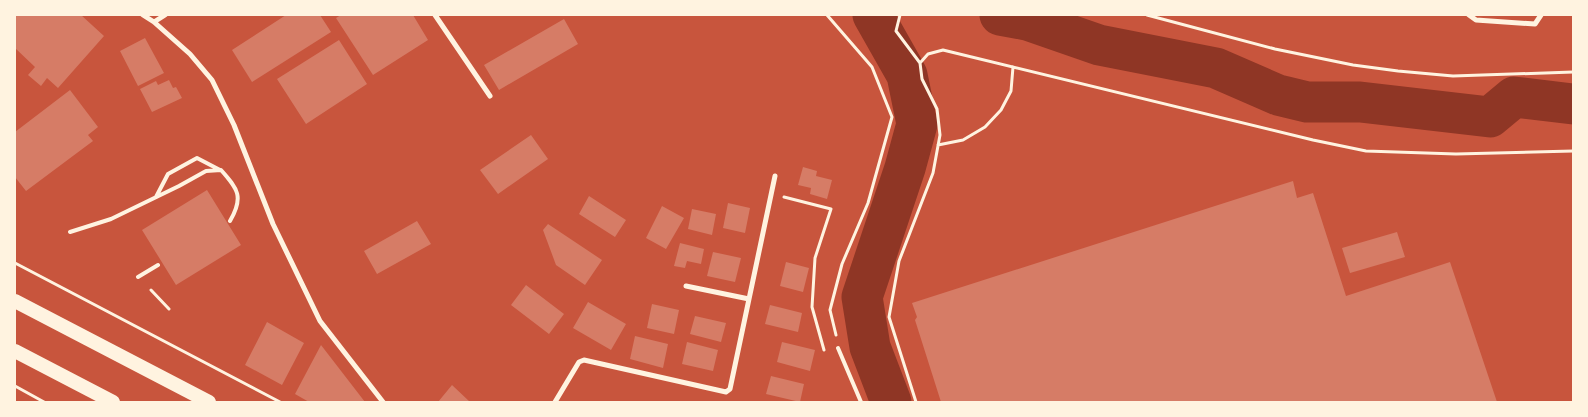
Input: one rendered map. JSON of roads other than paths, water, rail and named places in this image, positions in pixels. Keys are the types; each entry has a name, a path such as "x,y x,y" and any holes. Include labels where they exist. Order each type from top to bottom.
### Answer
{"highway":[{"path":"15,301 209,402"},
{"path":"15,351 113,402"}],"street":[{"path":"143,15 154,22 190,54 212,80 226,107 273,224 320,321 383,402"},
{"path":"154,22 165,15"},
{"path":"435,15 490,96"},
{"path":"1469,15 1476,20 1535,24 1541,15"},
{"path":"555,402 579,362 584,360 726,392 730,389 776,176"},
{"path":"686,286 749,299"}],"lane":[{"path":"156,197 168,174 197,158 221,170 233,183 238,196 237,208 230,221"},
{"path":"70,232 111,220 206,171 221,170"},
{"path":"138,277 158,265"},
{"path":"838,348 861,402"}],"waterway":[{"path":"873,15 907,75 917,124 905,168 862,297 870,347 891,402"},
{"path":"1000,15 1027,20 1099,45 1216,68 1278,95 1307,102 1360,102 1490,117 1514,97 1573,104"}]}
